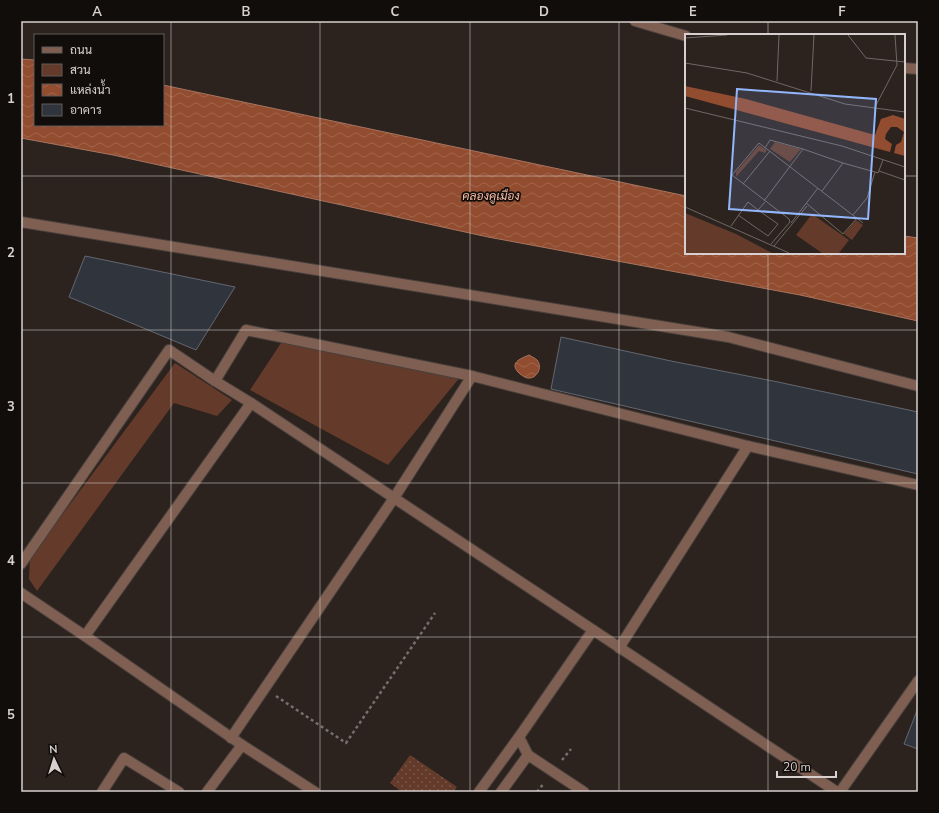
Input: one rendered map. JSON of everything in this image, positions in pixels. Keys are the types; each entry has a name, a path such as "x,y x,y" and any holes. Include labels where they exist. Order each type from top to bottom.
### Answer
{"street":[{"path":"635,21 685,36"},
{"path":"905,68 918,69"},
{"path":"21,222 728,337 918,386"},
{"path":"215,381 246,330 472,376 748,446 918,485"},
{"path":"21,564 169,350 837,792"},
{"path":"231,738 394,498 472,376"},
{"path":"85,636 251,403"},
{"path":"620,648 748,446"},
{"path":"21,593 231,738 315,792"},
{"path":"479,792 519,737 592,630"},
{"path":"840,792 918,681"},
{"path":"519,737 528,755 584,792"},
{"path":"207,792 242,745"},
{"path":"501,792 528,755"},
{"path":"102,792 124,758 179,792"}],"path":[{"path":"271,694 346,743 435,613"}],"green space":[{"path":"283,340 461,376 388,465 250,390"},
{"path":"175,363 232,400 217,416 174,403 37,591 29,579 30,558"},
{"path":"410,755 457,787 453,792 402,792 390,783"}],"water":[{"name":"คลองคูเมือง","path":"21,59 34,60 34,126 164,126 164,85 685,196 685,254 905,254 905,236 918,238 918,321 800,295 488,237 113,155 21,138"},
{"path":"529,355 539,363 538,372 531,378 520,374 515,367 517,362"}],"building":[{"path":"85,256 235,287 196,350 69,297"},
{"path":"561,337 918,412 918,474 551,389"},
{"path":"918,708 918,749 904,744"}]}
